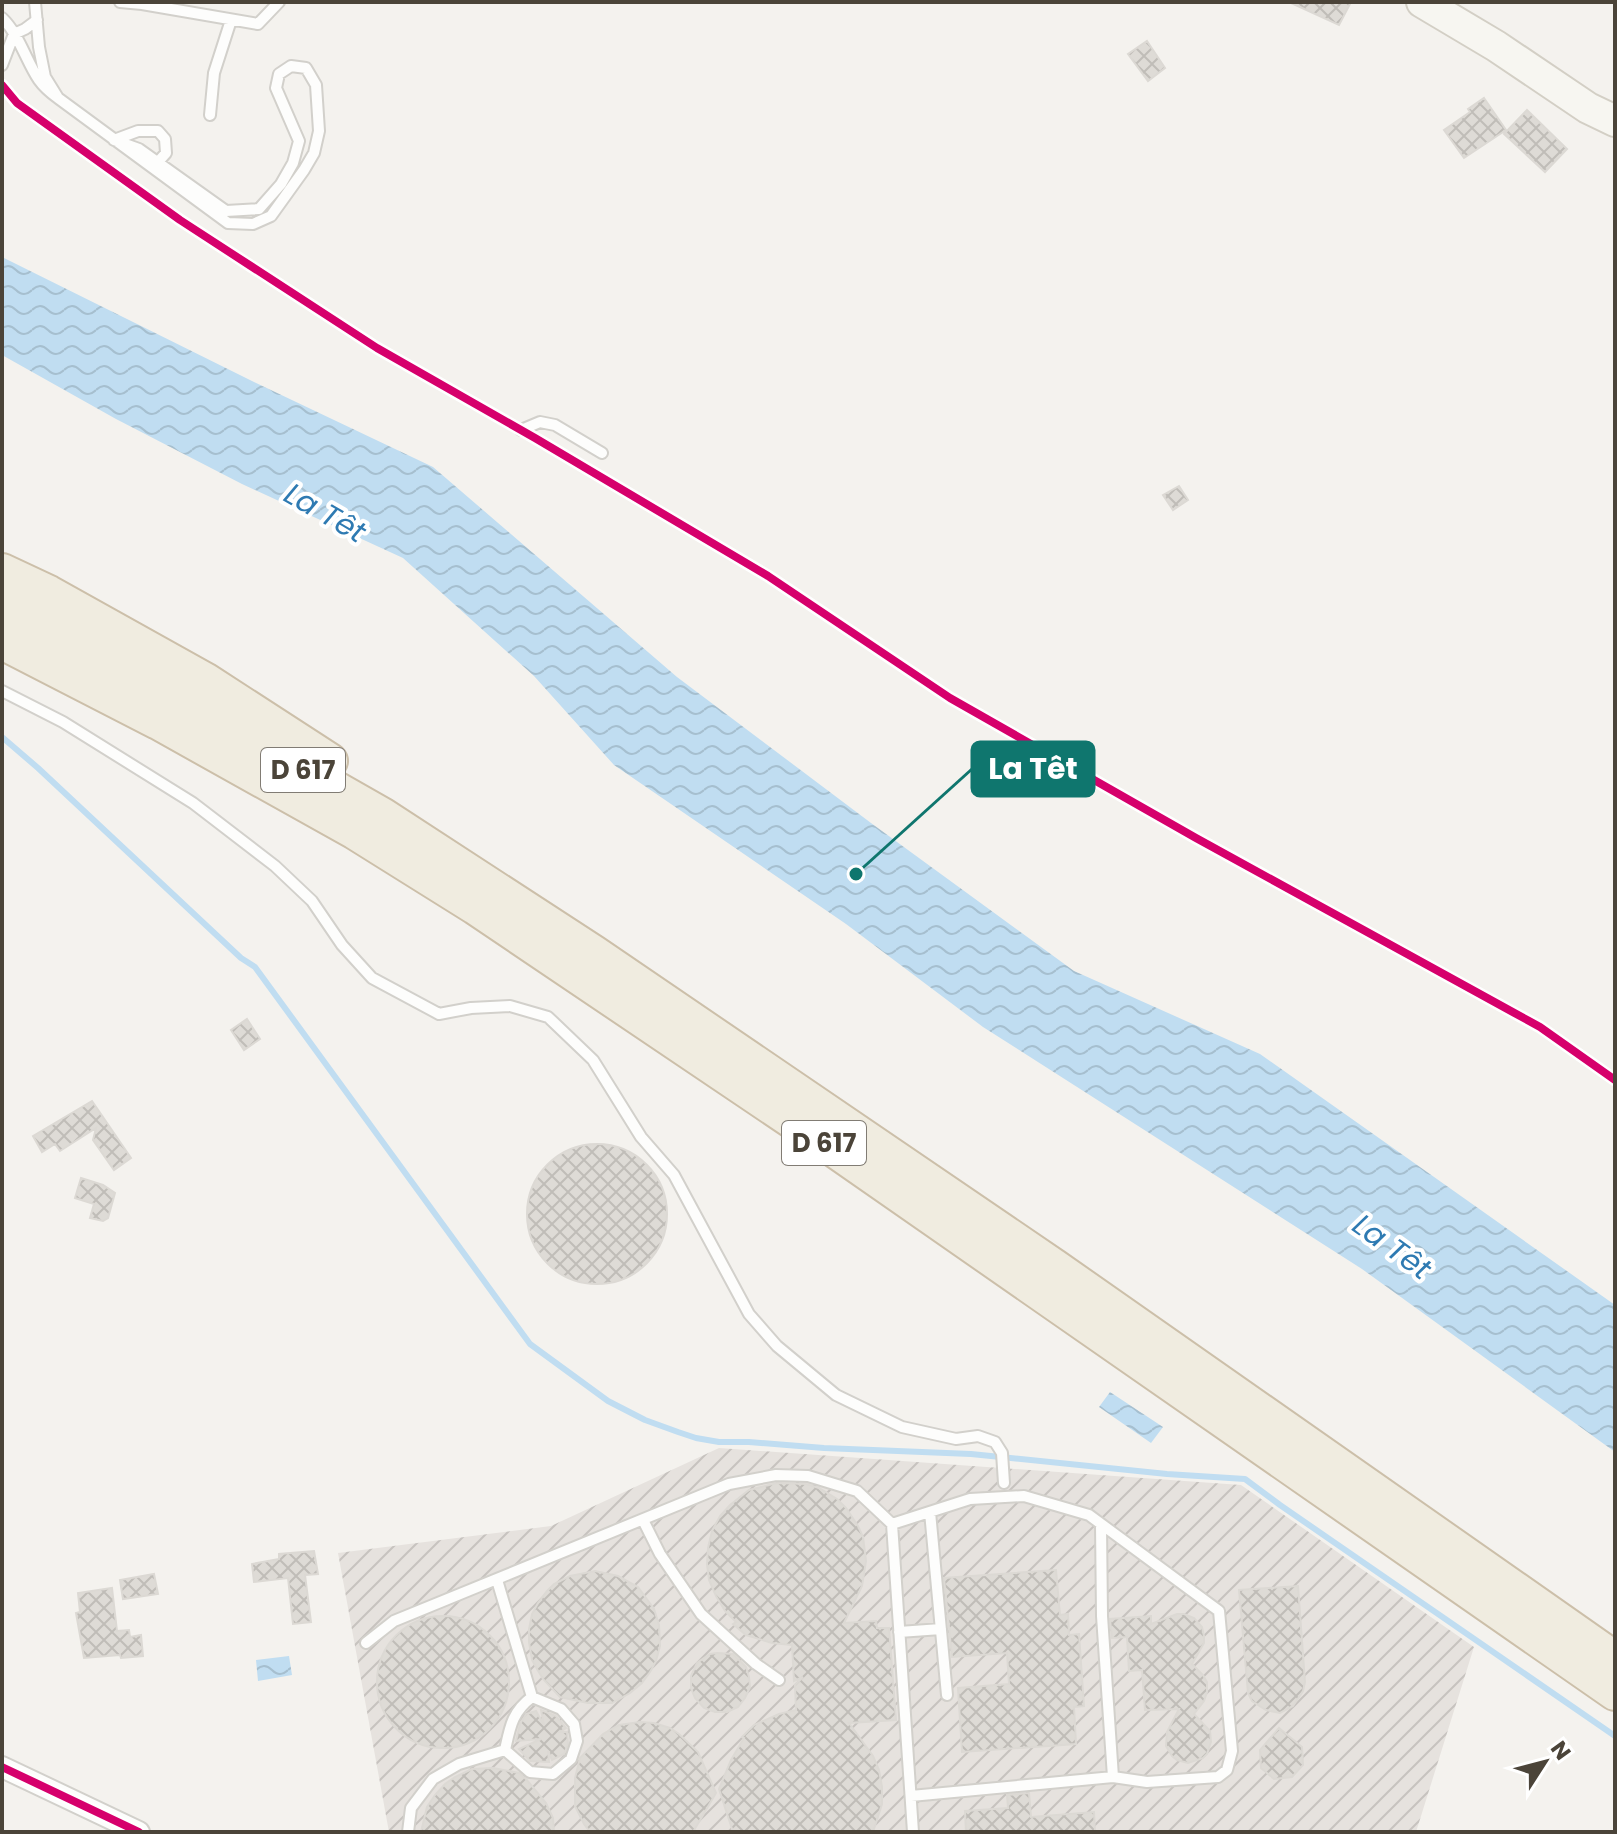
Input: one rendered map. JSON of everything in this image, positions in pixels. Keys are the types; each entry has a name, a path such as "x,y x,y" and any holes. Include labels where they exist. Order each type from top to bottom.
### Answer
{"highway":[{"path":"2,571 49,593 205,680 362,782 594,953"},
{"name":"D 617","path":"2,607 181,701 382,815 594,953 1055,1267 1615,1659"},
{"name":"D 617","path":"2,642 158,722 355,832 475,907 816,1137 1615,1693"}],"main road":[{"path":"1422,2 1496,46 1588,108 1615,121"}],"street":[{"path":"2,1767 139,1832"}],"lane":[{"path":"35,2 45,77 58,98"},
{"path":"120,2 258,24 279,2"},
{"path":"167,2 182,12"},
{"path":"2,18 6,20 40,82 58,98 114,140 228,223 253,224 271,216 304,170 314,153 319,131 316,85 306,68 291,66 279,74 276,88 299,141 293,163 281,184 259,209 226,211 139,149 114,140"},
{"path":"2,65 14,34 37,20"},
{"path":"210,115 214,73 231,20"},
{"path":"114,140 138,131 158,131 165,139 166,153 158,162"},
{"path":"521,430 540,422 555,425 602,453"},
{"path":"2,691 63,722 193,803 275,866 312,901 342,945 372,978 439,1014 510,1006 548,1017 593,1060 641,1137 674,1175 749,1314 777,1346 836,1395 902,1427 956,1439 978,1436 995,1442 1003,1458 1004,1483"},
{"path":"366,1643 394,1621 729,1484 776,1475 808,1476 857,1491 892,1524 913,1832"},
{"path":"892,1524 970,1499 1024,1496 1089,1515 1219,1611 1232,1751 1227,1770 1218,1777 1147,1782 1113,1777 911,1796"},
{"path":"930,1512 947,1695"},
{"path":"643,1520 660,1554 701,1614 756,1664 779,1680"},
{"path":"1101,1525 1102,1616 1113,1777"},
{"path":"497,1580 532,1697"},
{"path":"899,1632 941,1629"},
{"path":"505,1750 530,1772 553,1774 571,1759 577,1741 574,1724 561,1709 532,1697"},
{"path":"505,1750 511,1723 522,1705 532,1697"},
{"path":"408,1832 411,1808 433,1779 459,1764 505,1750"},
{"path":"902,1832 912,1816"}],"shaded area":[{"path":"719,1448 1241,1485 1474,1647 1416,1832 389,1832 338,1553 551,1526"}],"water":[{"name":"La Têt","path":"2,257 433,467 677,677 1074,971 1260,1054 1615,1305 1615,1452 1362,1269 983,1027 846,924 614,765 534,676 403,558 242,484 116,419 2,355"},
{"path":"1110,1392 1163,1427 1151,1443 1099,1407"},
{"path":"289,1656 292,1675 258,1681 256,1660"}],"building":[{"path":"1289,2 1351,2 1339,25"},
{"path":"1147,41 1165,68 1148,81 1128,54"},
{"path":"1484,98 1506,130 1464,158 1444,130"},
{"path":"1527,110 1567,149 1545,172 1504,134"},
{"path":"1179,486 1188,500 1173,510 1163,495"},
{"path":"247,1019 260,1039 244,1050 231,1030"},
{"path":"92,1101 131,1158 114,1170 93,1140 96,1128 60,1151 55,1144 42,1152 33,1136"},
{"path":"597,1144 624,1149 647,1164 662,1187 667,1214 662,1241 647,1264 624,1279 597,1284 570,1279 547,1264 532,1241 527,1214 532,1187 547,1164 570,1149"},
{"path":"81,1178 103,1185 115,1193 108,1218 103,1221 90,1218 94,1204 75,1198"},
{"path":"777,1483 806,1484 819,1488 846,1508 863,1537 866,1561 862,1586 844,1623 876,1621 877,1628 889,1628 896,1720 849,1723 873,1756 879,1770 882,1804 873,1832 733,1832 719,1789 742,1737 754,1725 796,1710 795,1685 803,1677 794,1681 792,1645 746,1635 733,1624 736,1622 725,1611 709,1580 708,1548 720,1516 749,1490"},
{"path":"314,1551 318,1574 305,1575 311,1622 293,1624 288,1578 254,1582 252,1564 279,1559 279,1554"},
{"path":"1056,1570 1060,1615 1068,1614 1069,1635 1079,1634 1084,1706 1074,1707 1076,1744 962,1752 958,1688 1009,1684 1007,1653 952,1657 944,1578"},
{"path":"595,1571 618,1576 638,1587 654,1609 659,1625 660,1646 650,1672 630,1693 612,1703 588,1703 560,1697 537,1669 529,1642 532,1614 547,1591 570,1576"},
{"path":"154,1574 158,1594 123,1599 120,1580"},
{"path":"1298,1586 1305,1682 1293,1706 1280,1713 1266,1710 1252,1701 1248,1693 1239,1590"},
{"path":"112,1588 117,1631 129,1630 130,1637 141,1635 143,1656 84,1658 76,1613 80,1612 78,1593"},
{"path":"1177,1614 1194,1618 1202,1627 1204,1636 1204,1643 1192,1664 1207,1682 1207,1692 1194,1714 1210,1731 1211,1742 1203,1758 1188,1763 1177,1760 1166,1746 1167,1732 1179,1709 1145,1710 1142,1670 1129,1671 1127,1637 1112,1638 1110,1619 1151,1616 1151,1624"},
{"path":"443,1616 468,1621 490,1635 504,1657 509,1682 504,1707 490,1729 468,1743 443,1748 418,1743 396,1729 382,1707 377,1682 382,1657 396,1635 418,1621"},
{"path":"717,1653 733,1654 746,1667 749,1677 750,1687 745,1698 738,1707 727,1712 704,1708 691,1688 691,1676 697,1663"},
{"path":"541,1710 556,1716 566,1728 560,1732 567,1732 568,1744 564,1754 552,1760 548,1751 549,1762 530,1761 519,1749 541,1739 516,1741 526,1714 536,1711 544,1725"},
{"path":"640,1722 670,1728 698,1752 716,1793 693,1832 590,1832 575,1806 575,1778 580,1758 603,1734 619,1725"},
{"path":"1279,1728 1302,1747 1303,1765 1292,1777 1274,1779 1261,1768 1260,1750"},
{"path":"493,1768 519,1773 526,1779 546,1803 553,1818 554,1832 421,1832 427,1807 445,1784 472,1769"},
{"path":"1029,1793 1031,1817 1094,1812 1095,1832 966,1832 965,1811 1008,1808 1007,1795"}],"waterway":[{"path":"2,737 241,958 255,967 530,1344 608,1401 645,1420 696,1438 719,1442 971,1454 1245,1479 1615,1736"}],"cycle path":[{"path":"2,85 17,103 180,220 377,348 768,576 950,698 1196,838 1540,1027 1615,1080"},
{"path":"2,1767 139,1832"}],"place":[{"name":"La Têt","path":"856,874"}]}
